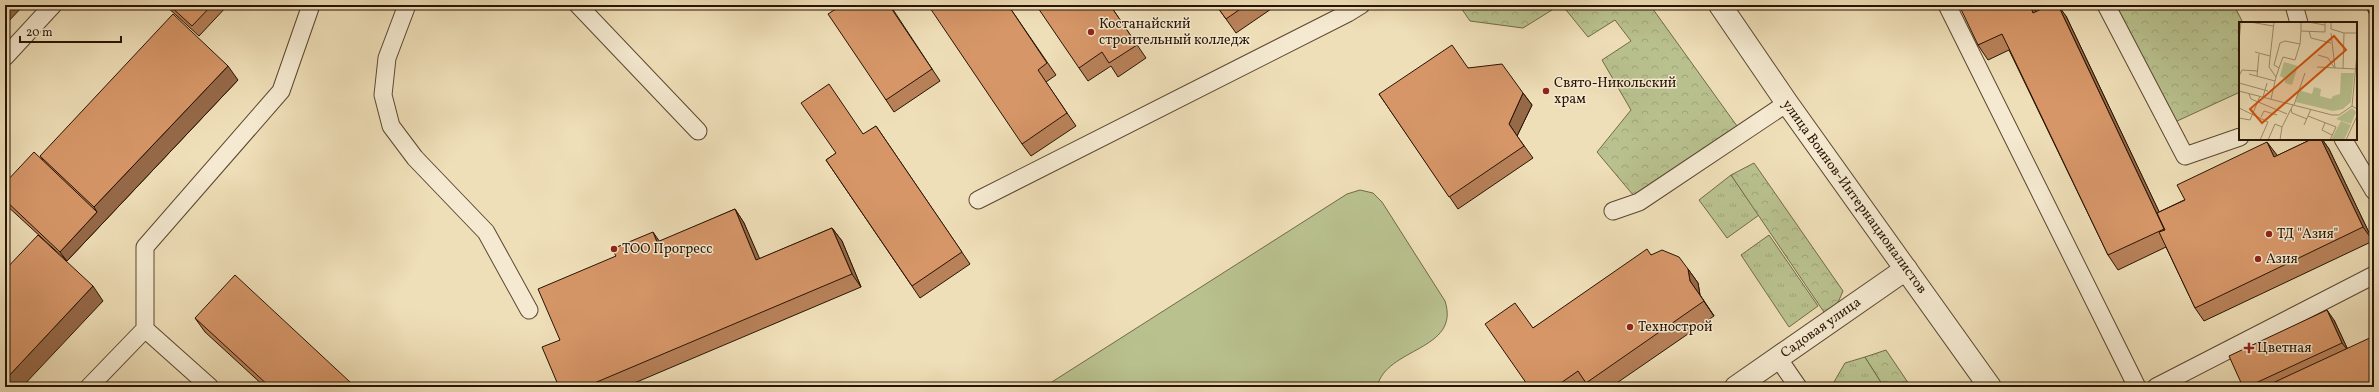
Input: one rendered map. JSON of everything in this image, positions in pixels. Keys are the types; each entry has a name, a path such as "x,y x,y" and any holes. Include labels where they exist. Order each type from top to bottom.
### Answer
{"street":[{"name":"улица Воинов-Интернационалистов","path":"1720,5 1787,103 1990,387"},
{"name":"Садовая улица","path":"1736,387 1906,269"}],"lane":[{"path":"5,56 53,5"},
{"path":"89,387 145,329 145,248 281,91 311,5"},
{"path":"407,5 387,58 383,95 391,126 415,158 486,232 529,310"},
{"path":"578,5 698,131"},
{"path":"978,200 1348,14 1361,5"},
{"path":"1947,5 2137,387"},
{"path":"2106,5 2184,156 2239,137"},
{"path":"2294,5 2299,22"},
{"path":"1613,211 1639,202 1787,103"},
{"path":"2344,140 2374,191"},
{"path":"2156,387 2374,275"},
{"path":"145,329 210,387"},
{"path":"1778,358 1798,387"}],"green space":[{"path":"1459,5 1560,5 1523,28 1470,21"},
{"path":"1562,5 1650,5 1742,133 1639,202 1597,152 1631,110 1602,60 1631,41 1615,20 1588,37"},
{"path":"2115,5 2234,5 2242,22 2239,22 2239,92 2175,122"},
{"path":"1754,163 1843,291 1830,321 1731,175"},
{"path":"1731,175 1759,215 1727,238 1699,200"},
{"path":"1360,190 1373,193 1382,202 1445,301 1447,317 1442,330 1433,340 1394,364 1383,374 1377,387 1044,387 1347,194"},
{"path":"1769,235 1818,306 1789,327 1741,255"},
{"path":"1886,350 1911,387 1884,387 1865,357"},
{"path":"1865,357 1884,387 1838,387 1834,382 1845,363"}],"building":[{"path":"169,5 212,5 192,26"},
{"path":"842,5 889,5 932,69 886,100 828,14"},
{"path":"928,5 1008,5 1047,63 1038,70 1067,113 1022,144"},
{"name":"Костанайский строительный колледж","path":"1036,5 1110,5 1137,45 1109,63 1102,52 1079,68"},
{"path":"1216,5 1246,5 1226,19"},
{"path":"1959,5 2030,5 2033,13 2050,5 2058,5 2164,229 2108,255 2002,34 1978,45"},
{"path":"2365,5 2374,5 2374,15 2371,17"},
{"path":"173,14 228,66 94,207 40,156"},
{"path":"1452,45 1468,68 1502,64 1523,93 1509,124 1524,146 1449,197 1379,94"},
{"path":"829,84 863,134 876,126 962,252 912,286 826,160 836,153 801,103"},
{"name":"ТД \"Азия\"","path":"2310,140 2321,140 2363,227 2195,308 2159,232 2165,230 2157,213 2185,200 2177,185 2267,142 2274,157"},
{"path":"34,152 97,212 60,252 5,200 5,183"},
{"path":"735,209 756,260 832,228 852,274 585,387 559,387 542,347 560,340 538,289 616,256 612,249 653,232 657,242"},
{"path":"38,235 93,286 5,380 5,270"},
{"name":"Технострой","path":"1647,249 1651,255 1662,250 1679,257 1688,269 1690,281 1704,301 1586,383 1578,371 1555,387 1529,387 1485,324 1515,303 1533,328"},
{"path":"235,275 350,382 345,387 270,387 195,318"},
{"path":"2327,310 2342,343 2247,387 2243,387 2229,356"},
{"path":"2374,336 2374,387 2264,387"}],"place":[{"name":"Костанайский строительный колледж","path":"1091,32"},
{"name":"Свято-Никольский храм","path":"1546,91"},
{"name":"ТД \"Азия\"","path":"2269,234"},
{"name":"ТОО Прогресс","path":"614,249"},
{"name":"Азия","path":"2258,259"},
{"name":"Технострой","path":"1630,327"},
{"name":"Цветная","path":"2249,348"}]}
